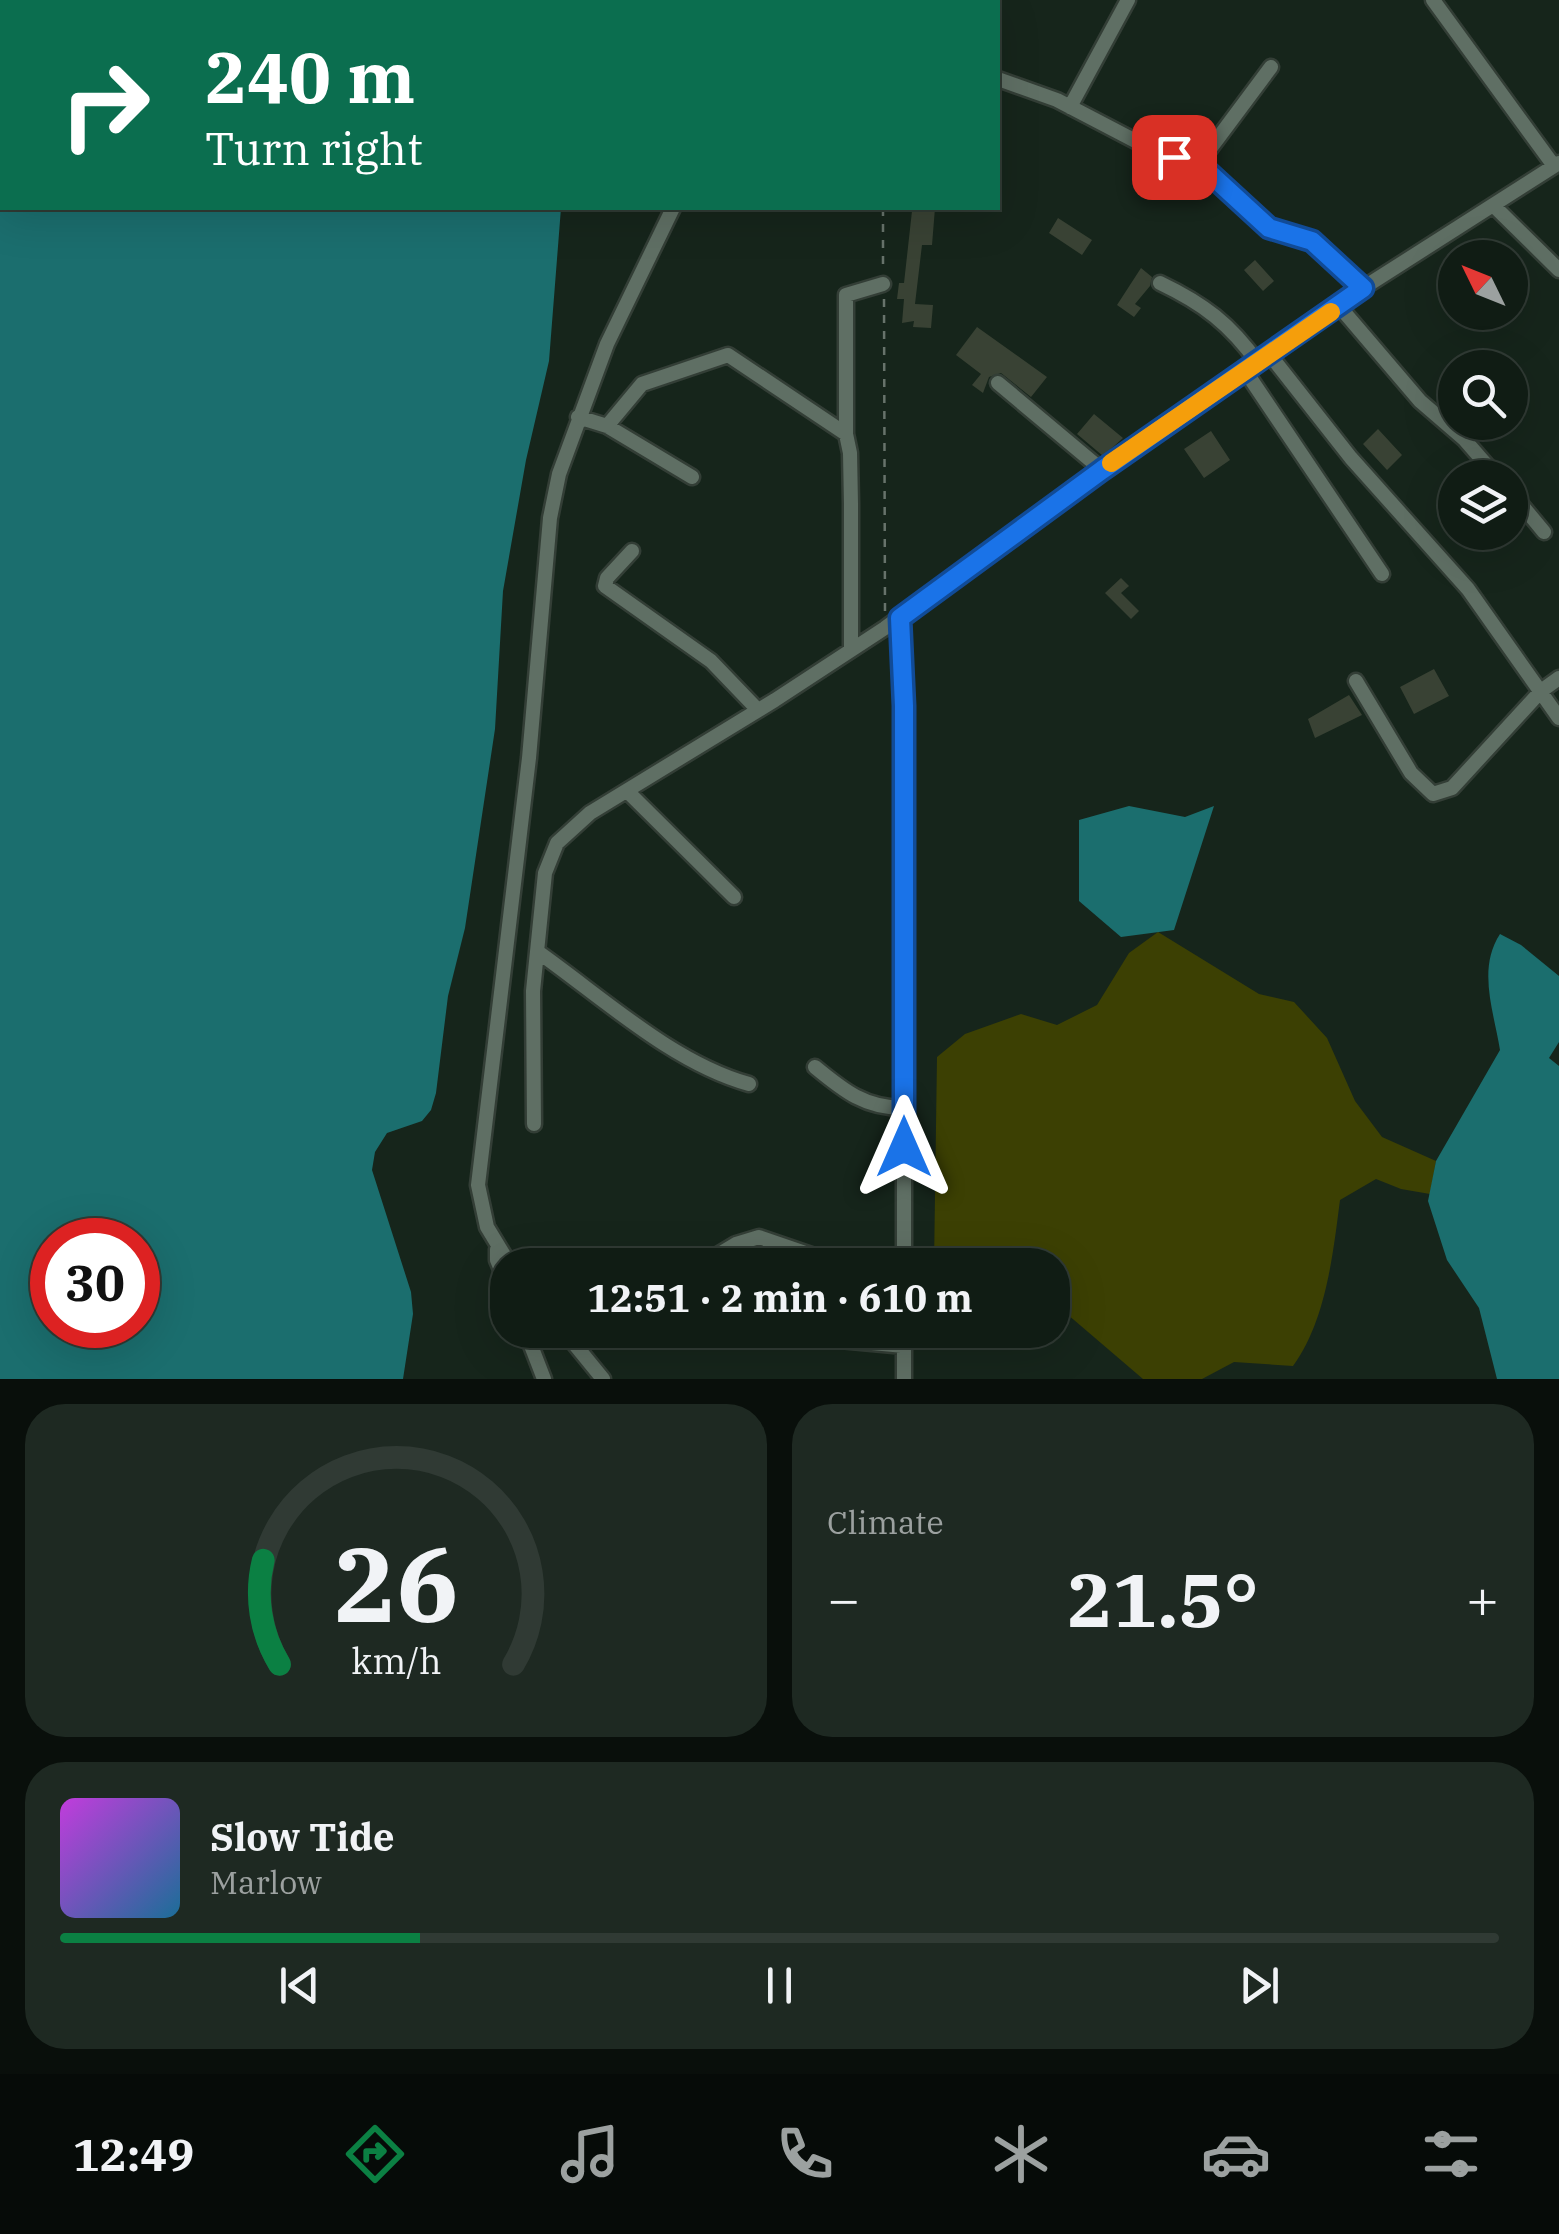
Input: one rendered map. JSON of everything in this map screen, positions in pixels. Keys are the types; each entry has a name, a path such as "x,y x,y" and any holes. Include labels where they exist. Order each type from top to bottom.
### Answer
{"street":[{"path":"1070,106 1128,0"},
{"path":"534,1124 533,991 545,872 557,843 590,813 900,618 1102,470 1363,288 1556,165 1433,0"},
{"path":"1198,166 1272,67"},
{"path":"1000,80 1070,106 1146,146 1198,166 1269,228 1312,241 1363,288"},
{"path":"1494,206 1559,270"},
{"path":"498,1247 480,1210 480,1155 529,758 550,518 559,474 578,417 607,344 672,210"},
{"path":"851,650 846,295 884,284"},
{"path":"1160,284 1208,308 1245,345 1382,574"},
{"path":"1339,306 1420,401 1482,460"},
{"path":"607,426 642,384 728,355 846,434"},
{"path":"1258,364 1351,458 1468,589 1559,718"},
{"path":"998,383 1102,470"},
{"path":"578,417 607,426 692,477"},
{"path":"1528,513 1544,532"},
{"path":"632,550 607,578 606,586 711,662 758,710"},
{"path":"900,618 904,706 904,1248"},
{"path":"1356,681 1411,773 1433,794 1452,788 1541,691 1559,678"},
{"path":"627,791 734,897"},
{"path":"538,952 686,1060 749,1084"},
{"path":"815,1067 862,1102 904,1108"},
{"path":"729,1248 759,1237 791,1248"},
{"path":"531,1348 544,1379"},
{"path":"578,1348 603,1379"},
{"path":"904,1348 904,1379"}],"path":[{"path":"883,210 885,628"}],"shaded area":[{"path":"1158,932 1259,994 1294,1002 1327,1038 1355,1101 1382,1137 1436,1161 1430,1194 1376,1179 1340,1200 1321,1308 1293,1366 1234,1362 1202,1379 1143,1379 1070,1317 1070,1248 934,1248 937,1057 965,1034 1021,1014 1057,1025 1097,1005 1129,953"}],"water":[{"path":"0,210 561,210 549,361 526,460 503,591 495,729 465,928 448,996 436,1093 431,1110 422,1121 387,1133 375,1152 372,1170 411,1292 413,1314 403,1379 0,1379"},
{"path":"1129,806 1185,817 1214,806 1174,930 1121,937 1079,901 1079,820"},
{"path":"1500,934 1521,945 1559,976 1559,1042 1549,1058 1559,1066 1559,1379 1497,1379 1479,1308 1447,1260 1428,1201 1436,1161 1500,1050 1488,976 1493,947"}],"building":[{"path":"935,210 932,245 922,245 915,304 933,305 931,328 913,327 914,321 902,323 904,299 897,299 899,283 904,283 912,211"},
{"path":"1058,218 1092,240 1082,255 1049,233"},
{"path":"1255,260 1274,281 1263,291 1244,270"},
{"path":"1141,268 1152,277 1150,286 1135,304 1141,308 1134,317 1117,305"},
{"path":"977,327 1047,377 1031,397 1001,373 989,377 983,393 972,385 981,374 956,355"},
{"path":"1094,414 1123,438 1103,456 1077,434"},
{"path":"1378,429 1402,455 1387,470 1363,444"},
{"path":"1211,431 1230,460 1204,478 1184,449"},
{"path":"1121,578 1129,586 1121,593 1139,611 1131,619 1105,593"},
{"path":"1434,669 1449,696 1414,714 1400,687"},
{"path":"1349,695 1362,715 1315,738 1308,719"}],"slow traffic":[{"path":"1111,463 1331,312"}],"route":[{"path":"904,1147 904,706 900,618 1102,470 1363,288 1318,245 1269,228 1208,172 1174,157"}]}
